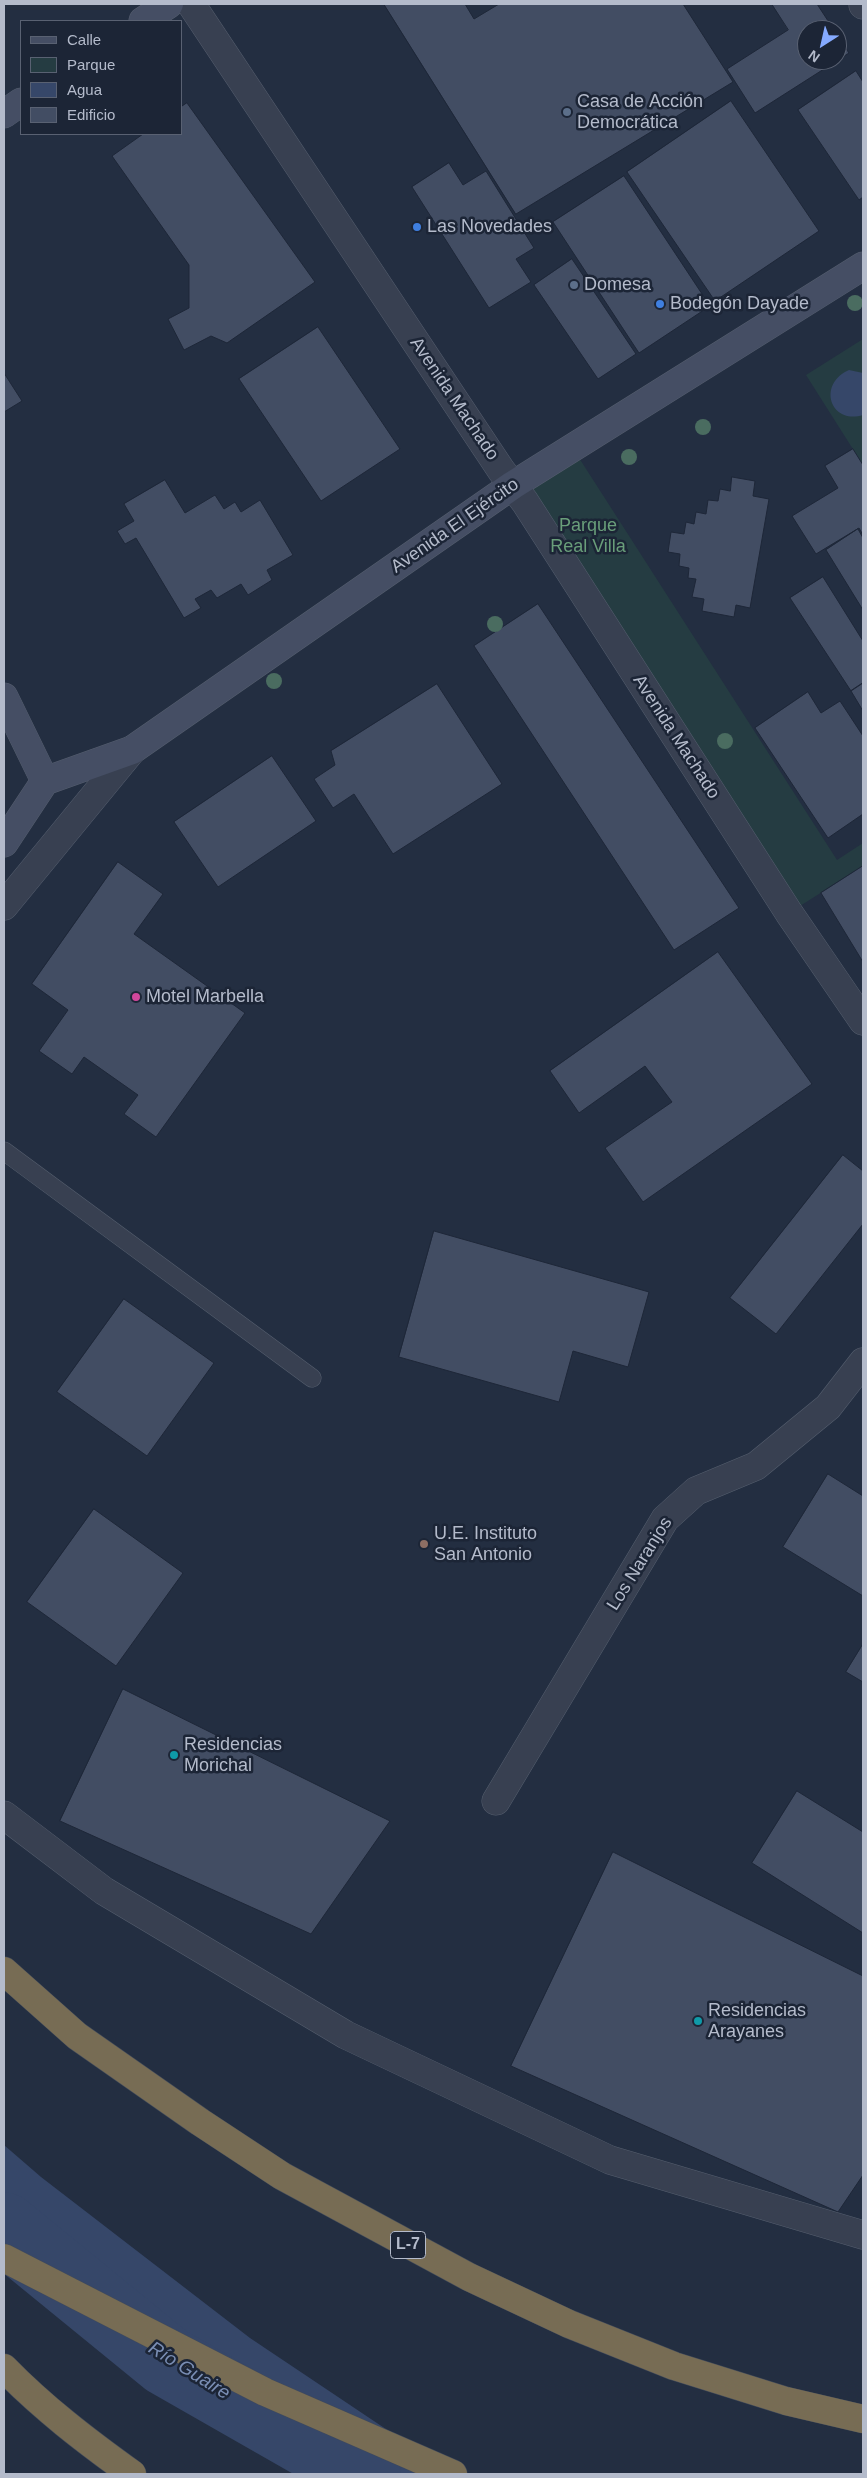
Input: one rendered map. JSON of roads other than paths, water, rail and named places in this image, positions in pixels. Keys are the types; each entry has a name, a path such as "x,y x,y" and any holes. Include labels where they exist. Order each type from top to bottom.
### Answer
{"highway":[{"name":"L-7","path":"4,1971 78,2036 208,2128 291,2180 469,2277 569,2324 674,2366 786,2401 863,2420"},
{"path":"4,2258 265,2392 453,2474"},
{"path":"4,2368 28,2393 84,2439 132,2474"}],"street":[{"path":"145,20 169,4"},
{"name":"Avenida Machado","path":"191,4 513,485 789,913 863,1021"},
{"path":"4,114 20,103"},
{"name":"Avenida El Ejército","path":"45,781 132,750 513,485 863,266"},
{"path":"4,697 45,781 4,843"},
{"path":"4,906 132,750"},
{"name":"Los Naranjos","path":"496,1801 665,1519 696,1491 756,1466 828,1407 863,1362"},
{"path":"4,1815 104,1891 346,2035 610,2160 863,2235"}],"lane":[{"path":"4,1152 312,1378"}],"water":[{"path":"849,370 863,373 863,415 852,417 842,414 832,402 833,384 839,376"},
{"path":"4,2145 41,2177 250,2338 453,2474 334,2474 206,2390 4,2234"}],"waterway":[{"name":"Río Guaire","path":"4,2228 167,2361 365,2474"}],"place":[{"name":"Casa de Acción Democrática","path":"567,112"},
{"name":"Las Novedades","path":"417,227"},
{"name":"Domesa","path":"574,285"},
{"name":"Bodegón Dayade","path":"660,304"},
{"name":"Motel Marbella","path":"136,997"},
{"name":"U.E. Instituto San Antonio","path":"424,1544"},
{"name":"Residencias Morichal","path":"174,1755"},
{"name":"Residencias Arayanes","path":"698,2021"}],"park label":[{"name":"Parque Real Villa","path":"588,536"}]}
